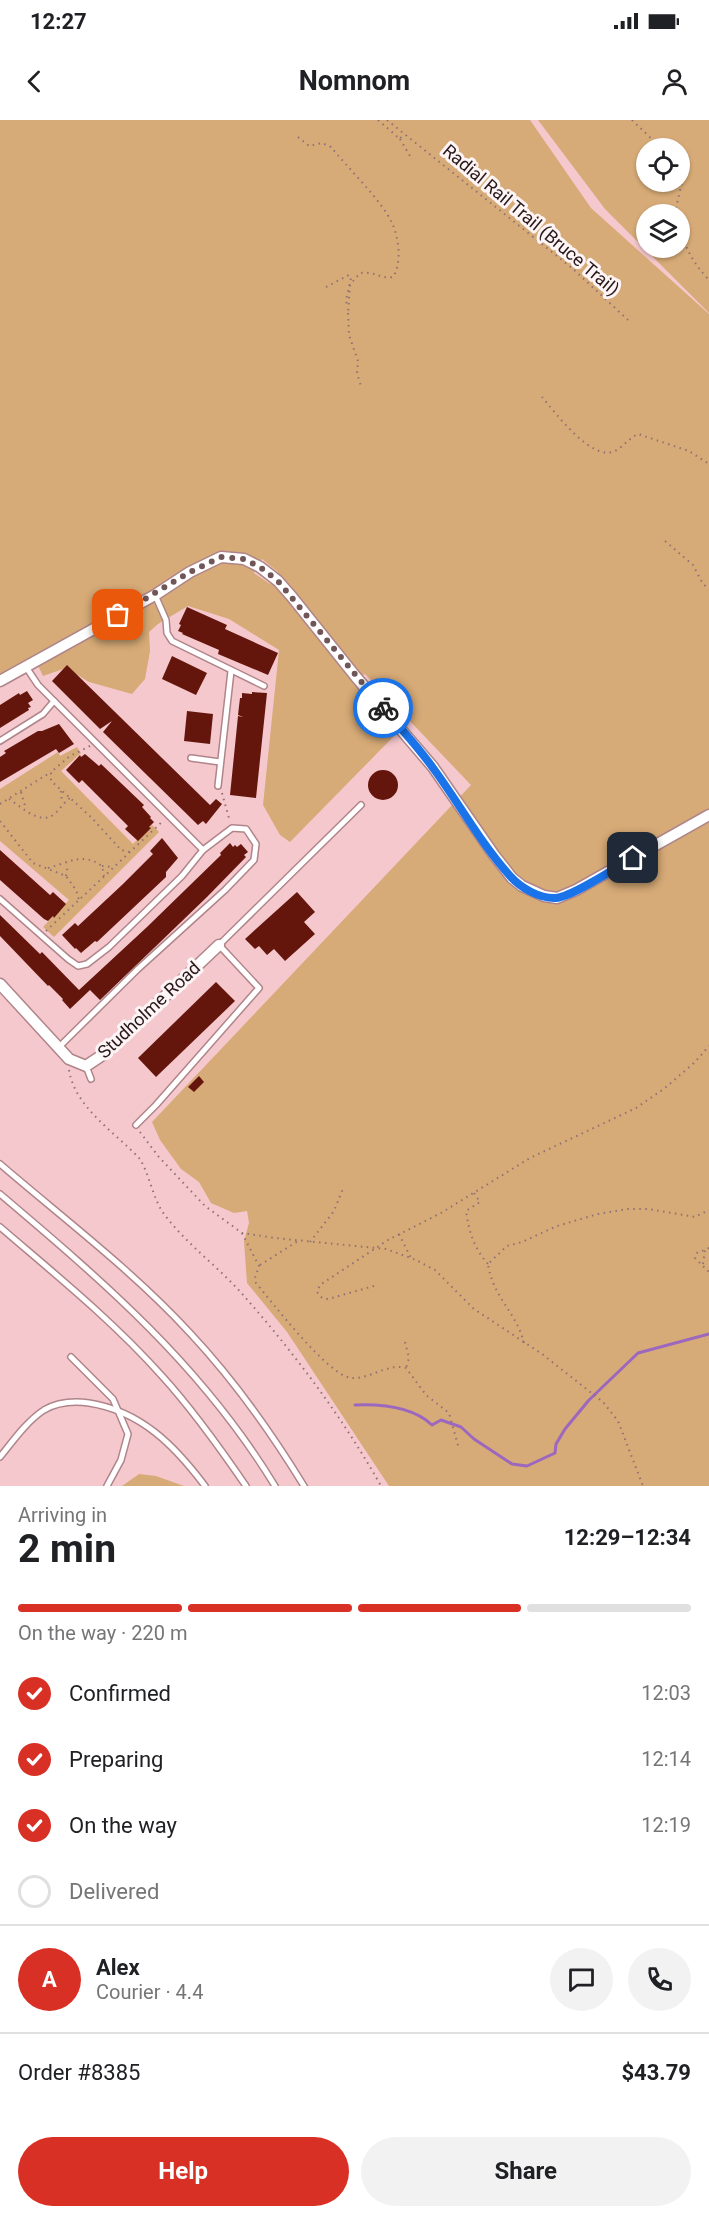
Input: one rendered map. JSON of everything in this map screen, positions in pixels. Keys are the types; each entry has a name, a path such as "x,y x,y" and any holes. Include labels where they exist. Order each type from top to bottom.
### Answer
{"street":[{"path":"0,681 155,595 190,572 221,557 244,559 260,567 285,589 433,767 512,878 533,892 557,898 576,890 709,815"},
{"name":"Studholme Road","path":"0,984 69,1059 86,1066 104,1054 219,945"}],"lane":[{"path":"155,595 166,620 167,633 172,641 264,686"},
{"path":"26,667 38,685 203,850"},
{"path":"218,786 231,671"},
{"path":"0,741 43,714 54,700"},
{"path":"191,758 220,762"},
{"path":"136,1125 259,988 219,945 361,805"},
{"path":"0,899 78,966 87,964 109,947 182,876 203,850 232,828 246,829 256,844 254,860 225,890 138,969 59,1047"},
{"path":"86,1066 91,1078"},
{"path":"0,1164 145,1288 190,1333 251,1406 304,1486"},
{"path":"0,1194 107,1286 172,1350 243,1437 275,1486"},
{"path":"0,1227 76,1291 133,1345 186,1404 246,1486"},
{"path":"71,1357 113,1399 128,1434 121,1460 107,1486"},
{"path":"0,1457 44,1410 58,1404 83,1402 118,1411 144,1424 164,1438 182,1456 205,1486"}],"path":[{"path":"378,120 400,139 410,156"},
{"name":"Radial Rail Trail (Bruce Trail)","path":"387,120 572,268 628,320"},
{"path":"632,120 651,138"},
{"path":"400,139 403,133"},
{"path":"298,137 309,146 322,143 331,147 382,208 392,222 395,232 399,259 397,271 393,277 386,278 370,272 360,273 350,285 348,313"},
{"path":"690,256 694,264 709,280"},
{"path":"326,287 349,275 351,278 346,300 349,335 358,361 357,373 361,386"},
{"path":"542,397 573,433 591,447 602,452 614,451 638,434 689,451 709,464"},
{"path":"665,541 693,565 703,584 709,589"},
{"path":"0,804 51,772 70,756 96,743"},
{"path":"51,772 51,781"},
{"path":"40,779 51,781 91,817 121,850 130,852"},
{"path":"218,786 221,789 232,828"},
{"path":"61,790 62,803"},
{"path":"21,792 26,809"},
{"path":"9,800 37,817 47,818 54,815 62,803 70,798"},
{"path":"42,936 168,816"},
{"path":"0,821 33,863 66,876 76,890 79,900"},
{"path":"121,850 122,860"},
{"path":"48,868 83,858 92,859 102,866 114,867"},
{"path":"66,876 69,863"},
{"path":"102,866 104,876"},
{"path":"76,890 86,892"},
{"path":"374,1286 328,1299 322,1298 317,1292 320,1285 375,1248 474,1193 530,1158 636,1108 665,1088 695,1062 709,1046"},
{"path":"69,1059 70,1081 88,1108 140,1159 162,1212 183,1236 243,1294 297,1360 381,1486"},
{"path":"140,1132 205,1206 242,1233 259,1266"},
{"path":"309,1242 334,1210 344,1186"},
{"path":"474,1193 480,1202 466,1211 471,1238 479,1254 488,1264 495,1291 517,1322 524,1343"},
{"path":"488,1264 507,1246 598,1214 649,1209 695,1217 709,1210"},
{"path":"242,1233 386,1250 411,1258 435,1270 474,1310 524,1343 603,1402 618,1421 643,1486"},
{"path":"399,1234 411,1258"},
{"path":"298,1241 259,1266 255,1278 256,1283 304,1339 340,1374 351,1378 397,1366 406,1368 426,1395 444,1408 451,1419 459,1449"},
{"path":"709,1248 697,1253 695,1258 709,1272"},
{"path":"703,1264 705,1250"},
{"path":"405,1342 409,1358 406,1368"}],"shaded area":[{"path":"0,120 530,120 591,208 636,248 636,258 647,258 709,314 709,1486 389,1486 287,1332 247,1283 244,1241 249,1223 247,1211 234,1213 211,1203 199,1182 181,1169 160,1140 152,1122 471,785 365,674 353,681 396,734 290,842 280,835 263,805 279,650 229,619 188,606 149,632 150,651 145,679 132,694 89,682 66,668 43,676 34,657 0,675","holes":["262,559 278,572 270,584 254,573"]},
{"path":"538,120 709,120 709,313 654,258 690,258 690,204 636,204 636,240 605,209"},
{"path":"77,747 81,753 61,771 133,844 152,825 159,832 54,937 43,927 69,900 0,841 0,789 58,752 60,756"},
{"path":"139,1474 156,1476 184,1486 122,1486"}],"building":[{"path":"187,607 227,625 225,629 278,653 268,675 218,654 219,650 178,631"},
{"path":"172,656 207,673 196,695 162,679"},
{"path":"67,665 210,805 216,799 222,804 206,824 203,821 198,825 103,732 112,721 100,729 52,681"},
{"path":"27,691 33,700 28,703 31,707 28,708 29,710 0,728 0,705 19,693 20,695"},
{"path":"252,692 267,693 256,798 230,795 238,716 243,717 238,715 240,698 242,698 242,693 252,694"},
{"path":"187,711 213,714 210,744 184,741"},
{"path":"59,724 74,744 59,753 56,749 0,782 0,757 6,753 4,751 38,731"},
{"path":"85,754 99,766 101,764 144,805 142,807 154,822 138,841 125,829 128,826 82,780 79,783 66,770 80,755 81,757"},
{"path":"383,770 389,771 397,779 397,791 389,799 383,800 377,799 369,791 368,785 369,779 377,771"},
{"path":"162,838 178,858 166,872 166,877 97,942 95,941 81,953 75,949 62,935 75,923 78,926 123,884 153,854 150,851"},
{"path":"230,843 233,847 241,844 248,852 244,855 246,857 100,1000 90,990 70,1009 63,999 0,936 0,915 40,954 42,952 79,990 221,855 220,853"},
{"path":"0,850 50,895 53,892 66,904 54,918 53,916 48,921 44,919 0,880"},
{"path":"297,892 315,912 304,922 315,934 285,961 274,949 267,955 259,946 255,949 245,939"},
{"path":"216,982 235,1001 156,1077 138,1058"},
{"path":"199,1076 204,1082 194,1092 188,1087"}],"waterway":[{"path":"355,1405 375,1405 406,1410 432,1425 441,1420 461,1427 474,1439 512,1464 527,1466 555,1453 556,1444 565,1429 589,1400 638,1353 709,1334"}],"way so far":[{"path":"118,615 155,595 190,572 221,557 244,559 260,567 278,581 383,708"}],"route":[{"path":"383,708 433,767 494,855 512,878 522,886 544,896 557,898 633,858"}]}
